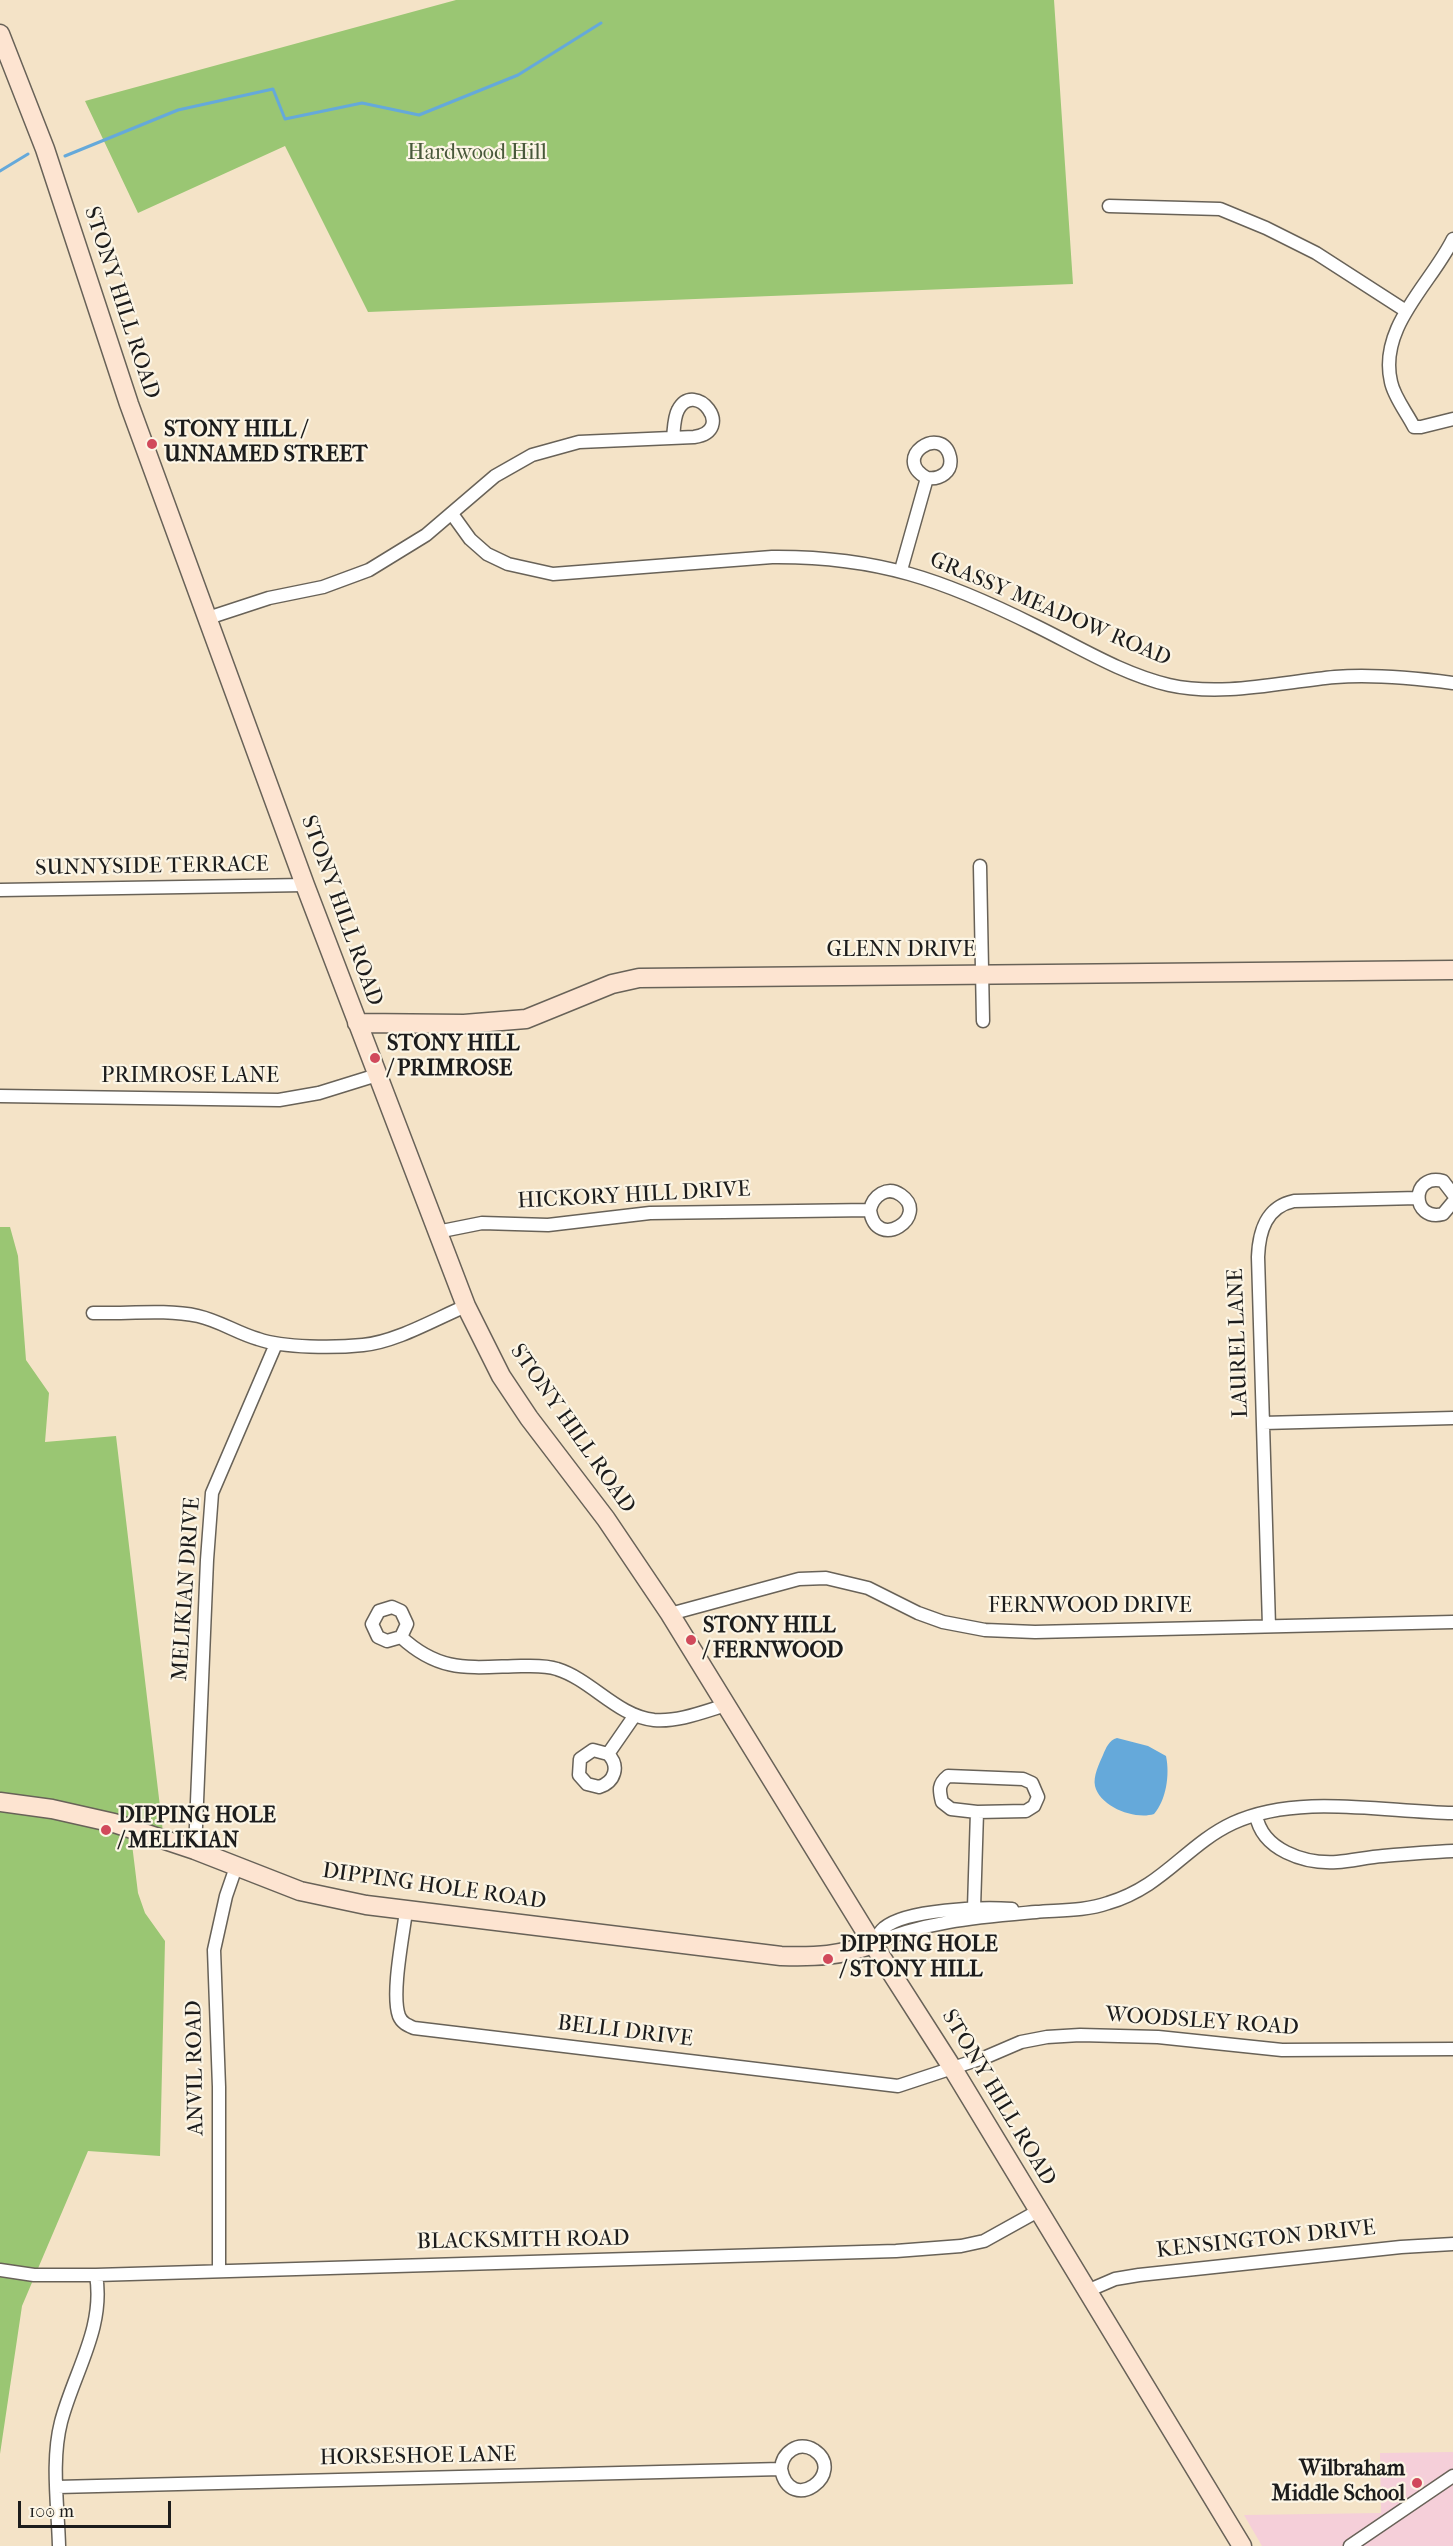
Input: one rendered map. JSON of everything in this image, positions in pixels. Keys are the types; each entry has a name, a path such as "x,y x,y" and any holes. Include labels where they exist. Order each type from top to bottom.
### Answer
{"main road":[{"name":"STONY HILL ROAD","path":"0,34 45,149 129,404 305,885 466,1306 501,1376 529,1418 606,1519 670,1614 873,1944 953,2069 1242,2546"},
{"name":"GLENN DRIVE","path":"357,1023 464,1024 526,1019 612,984 639,978 1453,969"},
{"name":"DIPPING HOLE ROAD","path":"0,1802 86,1816 148,1832 300,1892 406,1911 781,1956 823,1957 844,1954 873,1944"}],"street":[{"path":"1109,206 1220,209 1266,228 1316,253 1406,311"},
{"path":"1453,239 1436,269 1406,311 1389,355 1391,383 1414,427 1453,419"},
{"path":"208,618 269,598 323,587 369,570 426,535 506,468 547,449 579,442 673,438"},
{"path":"901,570 927,478"},
{"name":"GRASSY MEADOW ROAD","path":"452,514 470,539 487,554 530,571 553,574 733,560 804,557 846,560 901,570 974,596 1134,675 1168,684 1206,690 1338,677 1453,683"},
{"path":"980,866 983,1021"},
{"name":"SUNNYSIDE TERRACE","path":"0,890 305,885"},
{"name":"PRIMROSE LANE","path":"0,1096 279,1100 319,1093 377,1075"},
{"path":"1453,1194 1443,1181 1431,1180 1422,1187 1418,1198 1422,1209 1431,1215 1448,1211 1453,1202"},
{"name":"LAUREL LANE","path":"1269,1626 1258,1242 1268,1216 1283,1203 1418,1198"},
{"name":"HICKORY HILL DRIVE","path":"437,1232 482,1223 548,1225 633,1214 870,1210"},
{"path":"93,1313 196,1316 276,1344 363,1345 381,1341 466,1306"},
{"name":"MELIKIAN DRIVE","path":"195,1850 207,1560 212,1493 276,1344"},
{"path":"1263,1423 1453,1418"},
{"name":"FERNWOOD DRIVE","path":"670,1614 799,1579 826,1578 868,1588 918,1613 943,1622 985,1630 1035,1632 1453,1622"},
{"path":"401,1637 426,1657 452,1666 536,1666 557,1669 575,1677 635,1715 652,1720 674,1719 726,1705"},
{"path":"608,1754 635,1715"},
{"path":"948,1776 1023,1779 1032,1783 1038,1797 1034,1806 1026,1811 977,1812 951,1809 942,1802 939,1790 942,1781 948,1776"},
{"path":"873,1944 907,1930 946,1923 1093,1907 1135,1893 1165,1874 1205,1841 1233,1823 1256,1815 1308,1807 1453,1813"},
{"path":"974,1908 977,1812"},
{"path":"1256,1815 1258,1827 1268,1840 1290,1854 1315,1861 1336,1862 1380,1856 1453,1851"},
{"name":"ANVIL ROAD","path":"219,2270 219,2087 214,1950 226,1896 236,1867"},
{"path":"873,1944 884,1928 898,1921 940,1912 974,1908 1037,1912"},
{"name":"BELLI DRIVE","path":"406,1911 399,1960 397,1999 399,2016 404,2024 414,2028 898,2086 953,2069"},
{"name":"WOODSLEY ROAD","path":"953,2069 1021,2042 1047,2037 1080,2035 1158,2037 1281,2050 1453,2049"},
{"name":"BLACKSMITH ROAD","path":"0,2270 34,2275 96,2275 681,2258 929,2248 984,2241 1038,2211"},
{"name":"KENSINGTON DRIVE","path":"1087,2291 1114,2279 1132,2276 1401,2247 1453,2244"},
{"path":"59,2546 57,2454 60,2429 94,2327 98,2305 96,2275"},
{"name":"HORSESHOE LANE","path":"57,2487 781,2469"},
{"path":"1350,2546 1453,2476"}],"shaded area":[{"name":"Wilbraham Middle School","path":"1453,2452 1453,2546 1262,2546 1244,2515 1381,2513 1380,2453"}],"green space":[{"name":"Hardwood Hill","path":"456,0 1054,0 1073,284 368,312 285,146 138,213 85,101"},
{"path":"0,1227 10,1227 18,1256 26,1360 49,1393 45,1442 116,1436 163,1832 130,1828 138,1893 145,1913 165,1941 160,2156 88,2151 22,2306 0,2454"}],"water":[{"path":"1117,1738 1148,1746 1166,1756 1168,1771 1166,1787 1162,1802 1154,1814 1137,1815 1119,1810 1111,1806 1098,1793 1095,1786 1097,1770 1108,1745"}],"waterway":[{"path":"65,156 178,110 273,89 285,119 362,103 419,115 518,75 601,23"},
{"path":"0,171 28,154"}],"place":[{"name":"STONY HILL / UNNAMED STREET","path":"152,444"},
{"name":"STONY HILL / PRIMROSE","path":"375,1058"},
{"name":"STONY HILL / FERNWOOD","path":"691,1640"},
{"name":"DIPPING HOLE / MELIKIAN","path":"106,1830"},
{"name":"DIPPING HOLE / STONY HILL","path":"828,1959"},
{"name":"Wilbraham Middle School","path":"1417,2483"}]}
